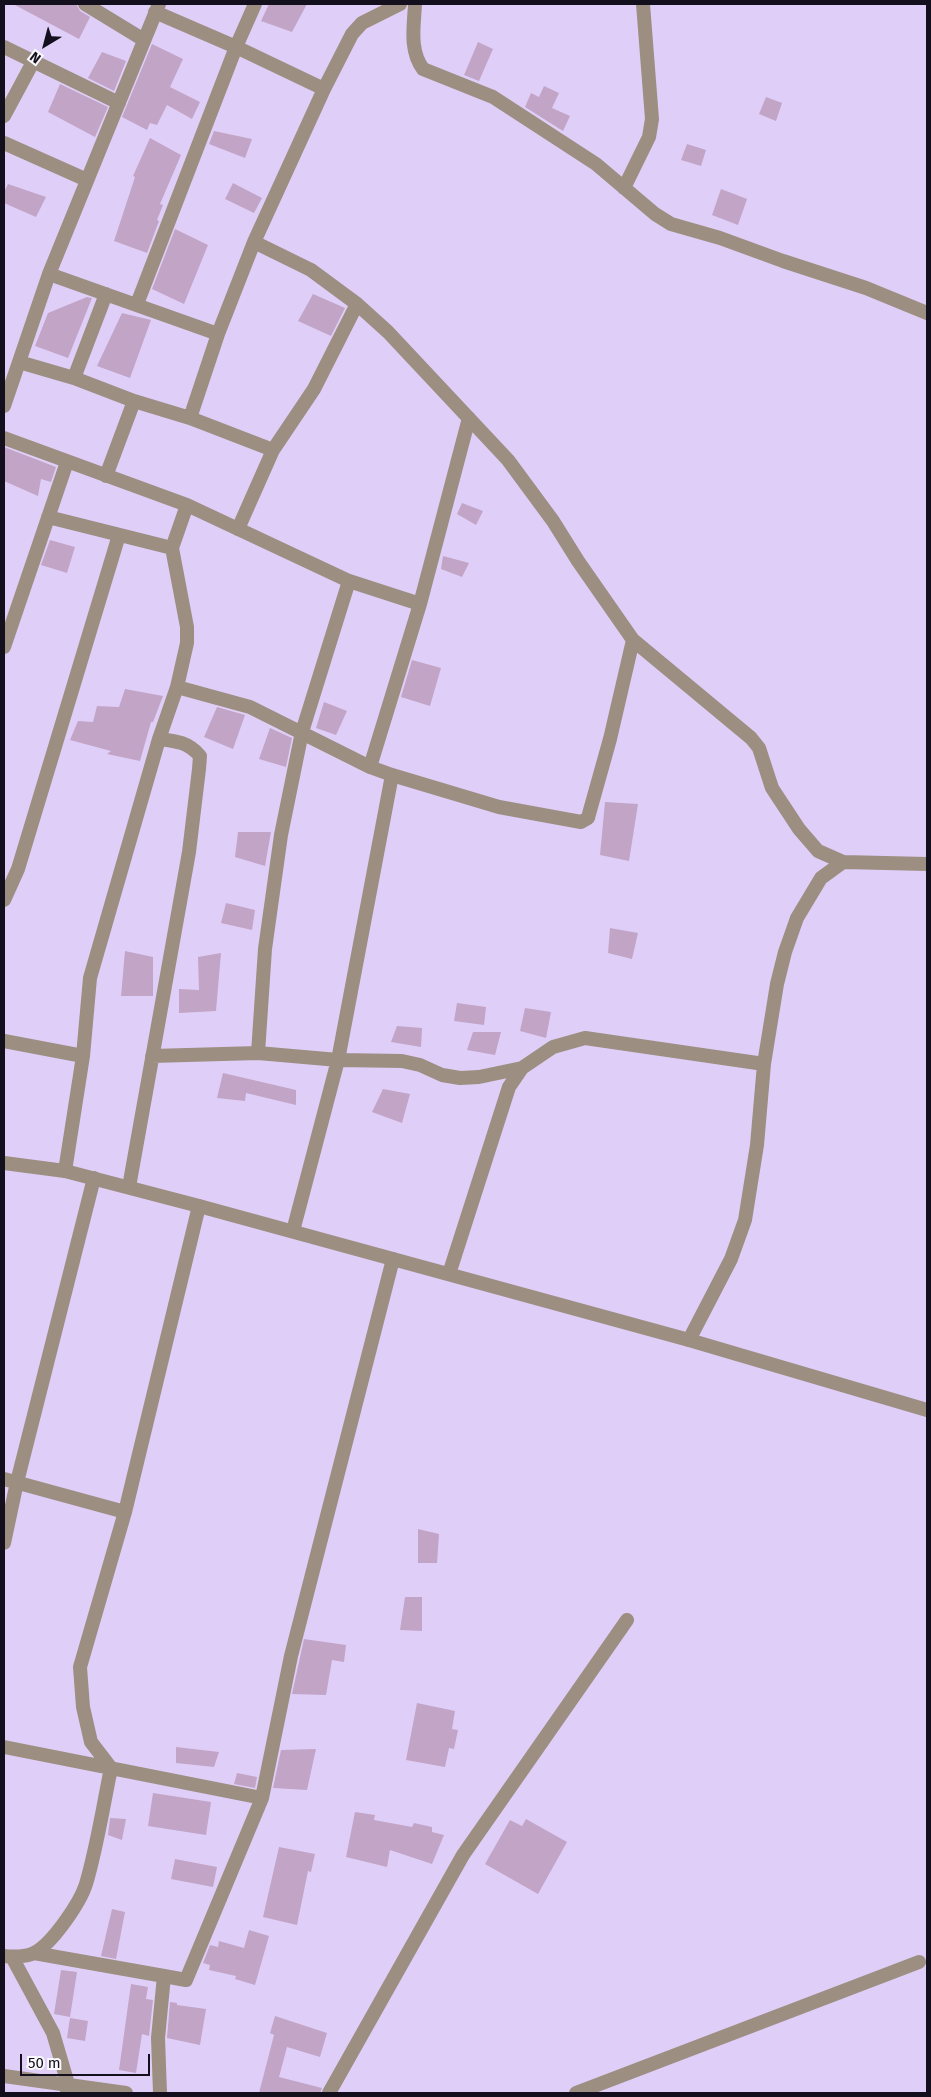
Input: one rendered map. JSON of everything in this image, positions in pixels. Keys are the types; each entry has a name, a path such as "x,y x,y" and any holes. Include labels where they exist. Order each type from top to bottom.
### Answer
{"street":[{"path":"85,4 144,40"},
{"path":"137,304 236,47 255,4"},
{"path":"190,418 218,334 254,242 352,34 373,16 400,4"},
{"path":"414,4 414,48 416,60 424,69 493,97 596,164 655,214 671,224 720,238 866,288 927,313"},
{"path":"624,188 649,137 652,119 643,4"},
{"path":"4,406 49,274 157,8 324,90"},
{"path":"4,47 119,103"},
{"path":"4,116 33,62"},
{"path":"4,143 87,180"},
{"path":"254,242 311,270 357,304 388,332 508,460 526,483 633,640 751,738 759,748 772,788 783,807 818,851 843,862 927,864"},
{"path":"49,274 218,334"},
{"path":"74,378 106,294"},
{"path":"238,529 273,450 314,389 357,304"},
{"path":"19,362 74,378 134,401 190,418 273,450"},
{"path":"106,476 134,401"},
{"path":"370,767 420,604 469,418"},
{"path":"4,438 187,505 348,581 420,604"},
{"path":"4,647 66,462"},
{"path":"65,1171 83,1056 90,978 159,739 177,687 186,643 187,627 172,548 187,505"},
{"path":"48,517 172,548"},
{"path":"4,900 18,869 119,535"},
{"path":"258,1053 265,949 281,835 302,732 348,581"},
{"path":"177,687 250,707 370,767 392,775 499,807 580,822 584,821 589,814 610,739 633,640"},
{"path":"129,1187 189,852 200,756 193,748 182,742 159,739"},
{"path":"293,1231 338,1060 392,775"},
{"path":"818,851 821,878"},
{"path":"689,1340 730,1259 745,1220 757,1145 764,1064 777,984 785,952 797,918 821,878 843,862"},
{"path":"449,1274 509,1087 522,1068 553,1047 585,1038 764,1064"},
{"path":"4,1041 83,1056"},
{"path":"152,1056 258,1053 338,1060 402,1061 420,1065 442,1075 460,1078 479,1077 522,1068"},
{"path":"4,1163 65,1171 129,1187 689,1340 927,1410"},
{"path":"4,1543 10,1481 94,1178"},
{"path":"34,1953 58,1931 86,1886 111,1768 91,1742 83,1707 80,1667 125,1512 199,1206"},
{"path":"67,2089 53,2033 8,1956 34,1953 186,1980 262,1798 291,1656 393,1259"},
{"path":"10,1481 125,1512"},
{"path":"329,2093 463,1855 627,1620"},
{"path":"4,1747 262,1798"},
{"path":"576,2093 919,1962"},
{"path":"160,2093 158,2038 164,1976"},
{"path":"4,2076 67,2089 126,2093"}],"building":[{"path":"13,4 76,4 80,11 90,17 79,39"},
{"path":"269,4 307,4 292,32 261,21"},
{"path":"478,42 493,49 479,81 464,75"},
{"path":"152,44 183,59 170,87 200,102 192,119 167,105 157,125 150,123 147,130 122,117"},
{"path":"102,52 126,61 114,91 88,78"},
{"path":"60,84 108,107 95,137 48,112"},
{"path":"544,86 559,93 552,108 570,116 563,131 525,107 531,93 539,97"},
{"path":"766,97 782,103 776,121 759,114"},
{"path":"214,131 252,139 245,158 209,144"},
{"path":"150,138 181,155 160,204 163,205 157,220 159,221 147,253 114,241 135,177 133,176"},
{"path":"687,144 706,150 701,166 681,160"},
{"path":"233,183 262,198 254,213 225,199"},
{"path":"8,184 46,197 36,217 4,203 4,192"},
{"path":"721,189 747,199 738,225 712,215"},
{"path":"175,229 208,245 184,304 152,289"},
{"path":"313,294 345,308 331,336 298,321"},
{"path":"87,297 92,298 68,358 35,346 48,313"},
{"path":"122,313 151,320 130,378 97,366"},
{"path":"4,447 56,467 51,482 41,479 38,496 4,481"},
{"path":"462,503 483,511 476,525 457,514"},
{"path":"50,540 75,547 67,573 41,565"},
{"path":"443,556 469,563 462,577 441,569"},
{"path":"412,660 441,668 430,706 401,697"},
{"path":"125,689 163,696 153,722 151,722 140,761 107,754 111,751 70,740 78,721 93,722 97,706 119,707"},
{"path":"324,702 347,711 336,735 316,728"},
{"path":"217,707 245,715 233,749 204,737"},
{"path":"270,728 292,738 286,767 259,759"},
{"path":"605,802 638,804 629,861 600,855"},
{"path":"238,832 271,832 265,866 235,857"},
{"path":"226,903 255,910 252,930 221,923"},
{"path":"610,928 638,933 632,959 608,953"},
{"path":"125,951 153,957 153,996 121,996"},
{"path":"221,953 216,1011 179,1013 179,989 199,990 198,957"},
{"path":"457,1003 486,1007 484,1025 454,1021"},
{"path":"525,1008 551,1012 546,1038 520,1031"},
{"path":"397,1026 422,1028 421,1047 391,1042"},
{"path":"473,1032 501,1032 495,1055 467,1050"},
{"path":"223,1073 296,1090 296,1105 246,1093 245,1101 217,1098"},
{"path":"383,1089 410,1094 402,1123 372,1112"},
{"path":"418,1529 439,1534 437,1563 418,1563"},
{"path":"405,1597 422,1597 422,1631 400,1630"},
{"path":"304,1639 346,1645 344,1662 332,1660 326,1695 292,1694"},
{"path":"417,1703 455,1711 452,1729 458,1730 454,1749 449,1748 445,1767 406,1760"},
{"path":"176,1747 219,1752 214,1767 176,1763"},
{"path":"316,1749 307,1790 273,1788 281,1750"},
{"path":"237,1773 257,1777 255,1788 234,1784"},
{"path":"153,1793 211,1802 206,1835 148,1826"},
{"path":"355,1812 375,1815 374,1820 412,1827 414,1823 432,1827 432,1832 444,1835 432,1864 390,1850 387,1867 346,1857"},
{"path":"110,1818 126,1819 122,1840 108,1835"},
{"path":"526,1819 567,1842 538,1894 485,1864 510,1820 522,1826"},
{"path":"279,1847 315,1854 311,1872 308,1871 297,1925 263,1917"},
{"path":"175,1859 217,1867 213,1887 171,1879"},
{"path":"112,1909 125,1912 116,1959 101,1956"},
{"path":"249,1930 269,1936 255,1985 235,1979 236,1976 209,1970 210,1965 203,1963 210,1945 218,1947 219,1941 244,1948"},
{"path":"61,1970 77,1972 70,2017 54,2014"},
{"path":"131,1984 148,1987 146,1999 153,2000 149,2036 142,2034 136,2073 119,2070"},
{"path":"170,2002 177,2003 177,2005 206,2009 200,2045 167,2038"},
{"path":"275,2016 327,2033 320,2057 287,2047 279,2077 322,2088 320,2093 259,2093 274,2035 270,2033"},
{"path":"70,2018 88,2021 85,2041 67,2038"}]}
